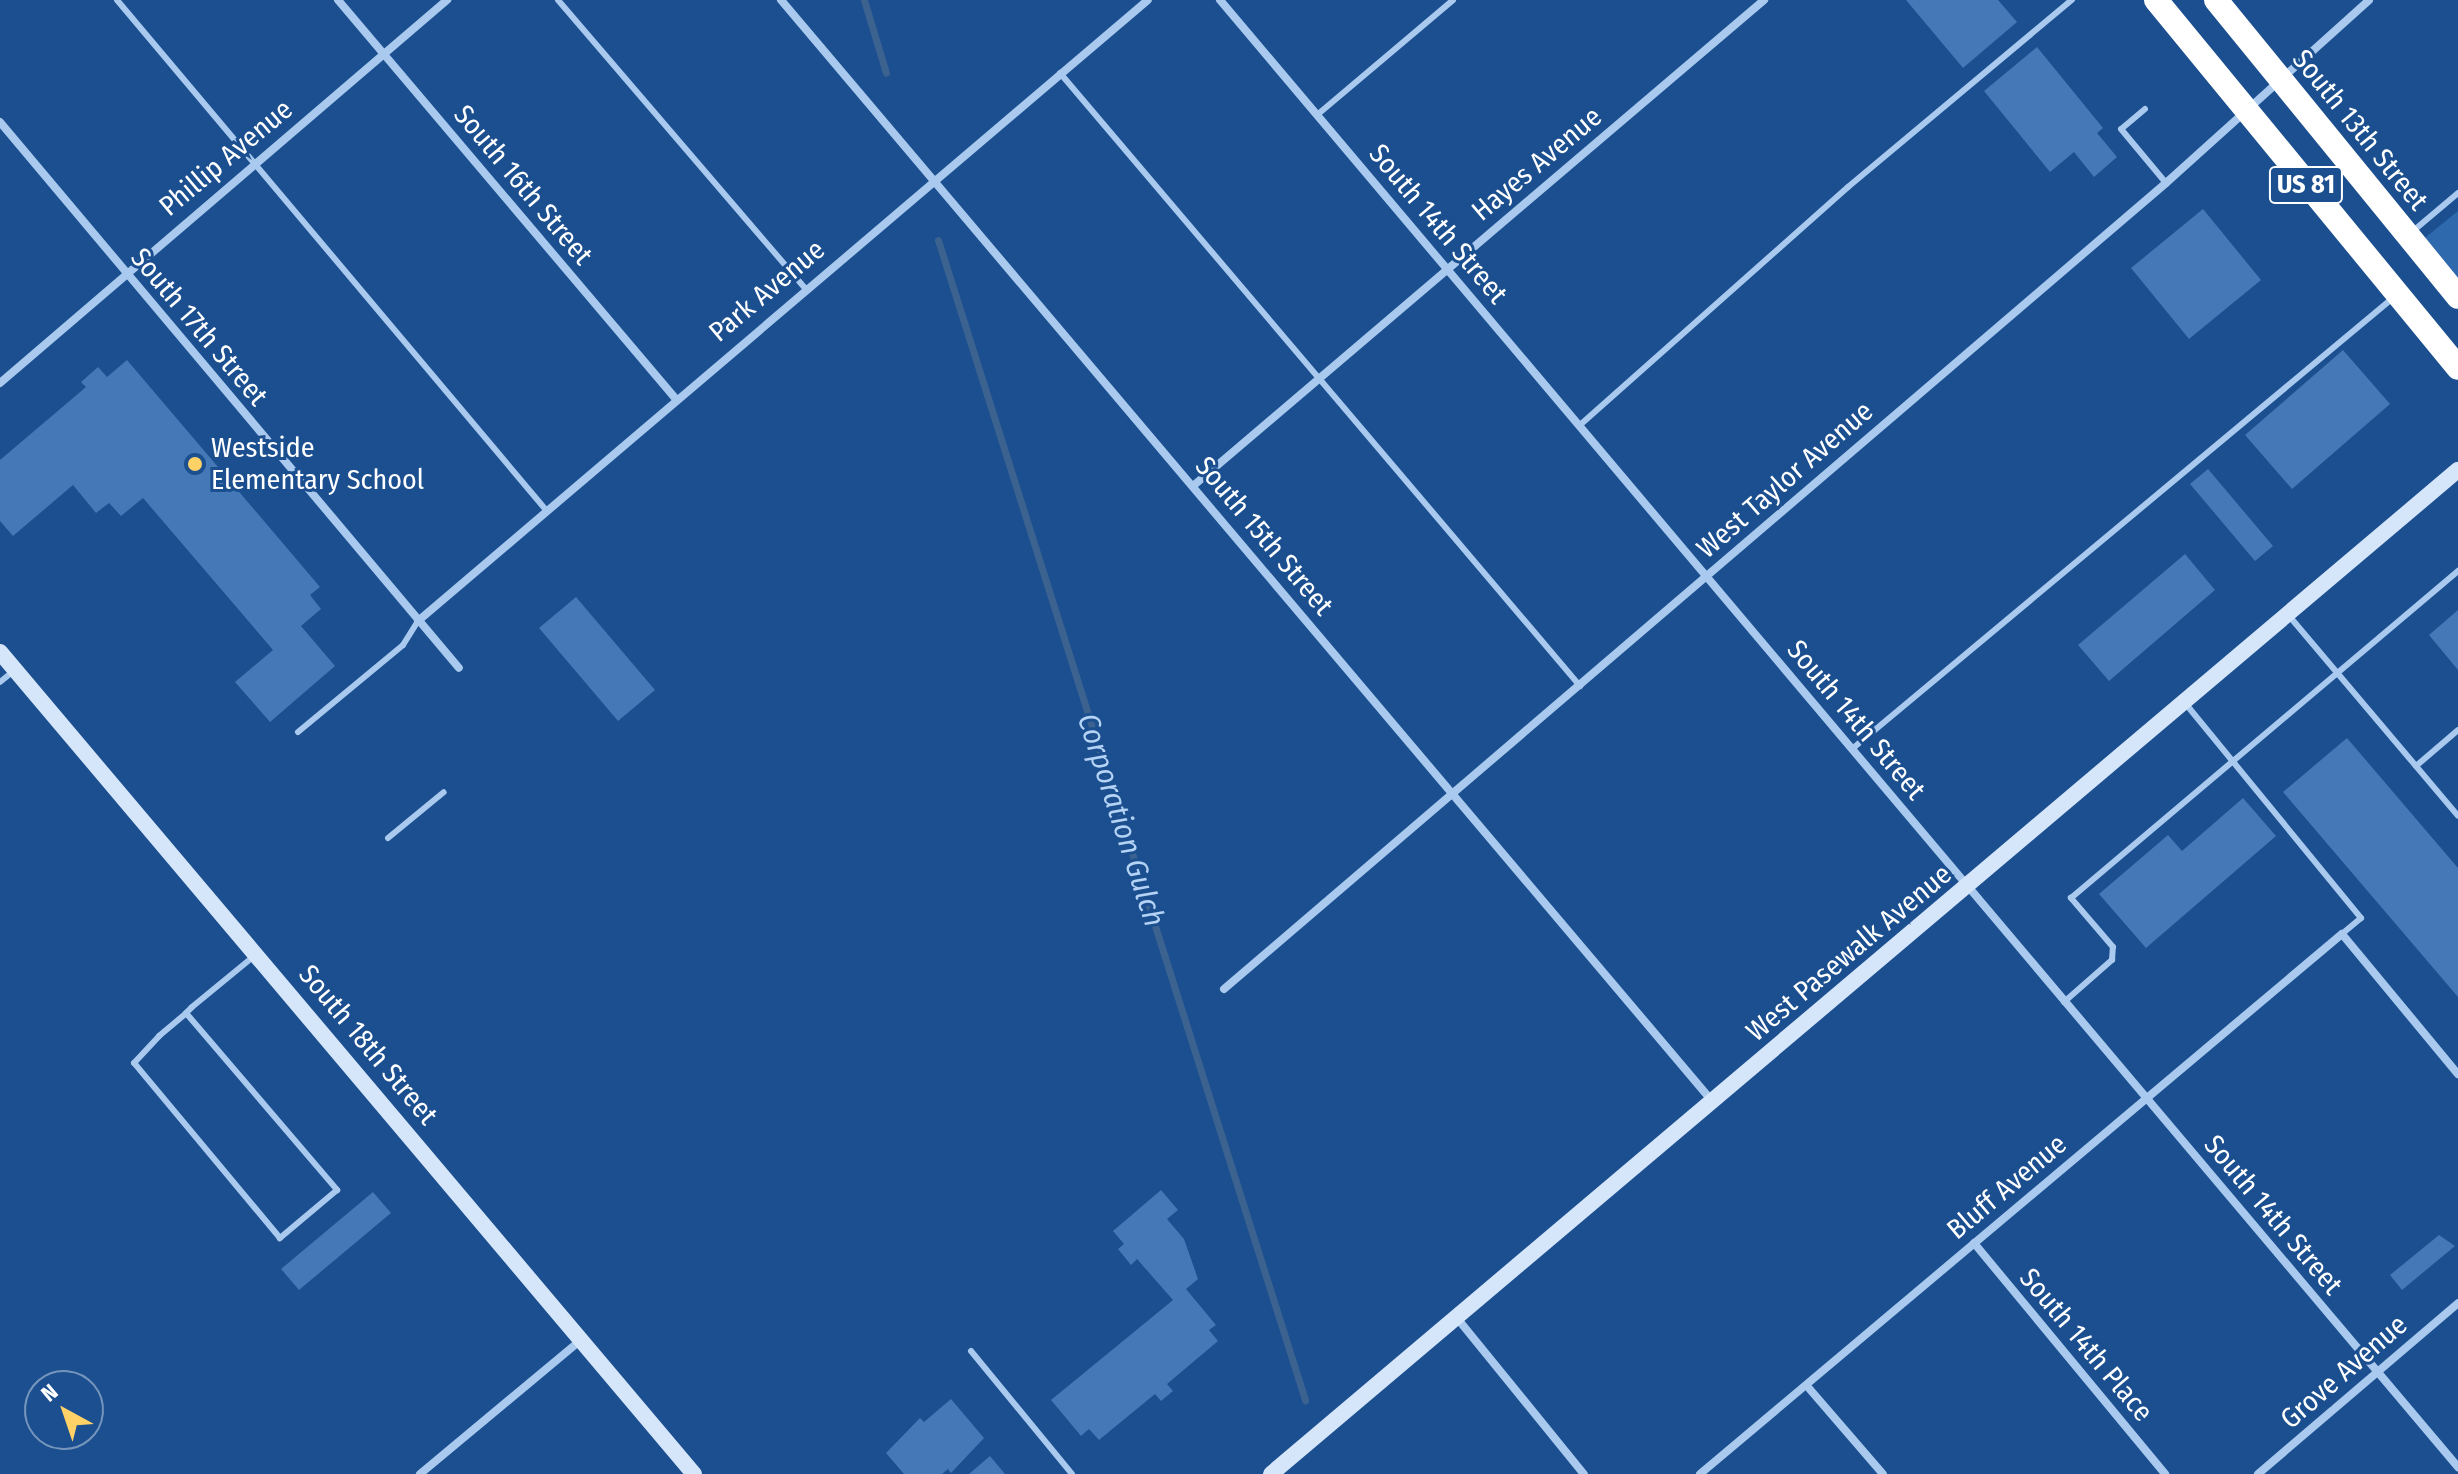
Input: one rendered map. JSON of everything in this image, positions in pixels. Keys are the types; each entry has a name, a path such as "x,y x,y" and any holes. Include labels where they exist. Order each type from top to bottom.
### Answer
{"highway":[{"name":"US 81","path":"2156,0 2246,114 2458,368"},
{"name":"South 13th Street","path":"2216,0 2458,297"}],"street":[{"name":"South 16th Street","path":"338,0 675,398"},
{"name":"Phillip Avenue","path":"1,381 447,0"},
{"name":"South 15th Street","path":"781,0 1713,1102"},
{"name":"Park Avenue","path":"418,621 931,180 1148,0"},
{"name":"South 14th Street","path":"1220,0 2458,1467"},
{"name":"Hayes Avenue","path":"1193,486 1764,0"},
{"name":"West Taylor Avenue","path":"1224,989 2246,114 2316,44 2369,0"},
{"name":"South 17th Street","path":"0,122 459,668"},
{"name":"West Pasewalk Avenue","path":"1271,1474 1968,888 2458,470"},
{"name":"South 18th Street","path":"0,652 694,1474"},
{"path":"2342,934 2458,1074"},
{"name":"Bluff Avenue","path":"1700,1474 2342,934"},
{"name":"South 14th Place","path":"1974,1243 2165,1474"},
{"name":"Grove Avenue","path":"2258,1474 2458,1303"},
{"path":"1457,1318 1584,1474"},
{"path":"420,1474 581,1339"},
{"path":"1807,1386 1883,1474"}],"lane":[{"path":"117,0 546,510"},
{"path":"558,0 805,288"},
{"path":"1317,115 1453,0"},
{"path":"1580,425 1836,197 2072,0"},
{"path":"1060,73 1580,686"},
{"path":"2145,109 2121,129 2166,183"},
{"path":"2407,236 2458,193"},
{"path":"1852,749 2396,295"},
{"path":"2064,1002 2112,960 2113,947 2071,898 2458,571"},
{"path":"2289,615 2458,816"},
{"path":"298,732 403,645 418,621"},
{"path":"0,682 15,670"},
{"path":"2185,703 2361,918 2342,934"},
{"path":"2416,766 2458,730"},
{"path":"388,838 444,792"},
{"path":"186,1013 337,1190 280,1238 134,1063 186,1013 257,954"},
{"path":"971,1351 1072,1474"}],"shaded area":[{"path":"2458,211 2458,282 2421,241"}],"building":[{"path":"1906,0 1998,0 2017,22 1963,68"},
{"path":"2037,47 2103,128 2097,133 2117,157 2094,177 2074,152 2050,172 1984,91"},
{"path":"2203,209 2261,280 2189,339 2131,268"},
{"path":"2343,350 2390,404 2292,489 2245,435"},
{"path":"127,360 320,587 310,595 321,609 301,626 335,666 270,722 235,682 273,650 143,498 121,516 109,503 96,513 73,485 13,536 0,521 0,460 86,387 81,382 98,367 107,377"},
{"path":"2208,469 2273,546 2255,561 2190,484"},
{"path":"2185,554 2215,590 2109,681 2078,645"},
{"path":"576,597 655,690 618,721 539,628"},
{"path":"2458,610 2458,670 2429,635"},
{"path":"2347,738 2458,868 2458,997 2283,792"},
{"path":"2243,798 2276,836 2146,948 2099,894 2168,835 2182,851"},
{"path":"1161,1190 1178,1210 1167,1219 1184,1239 1198,1279 1186,1289 1216,1325 1209,1330 1218,1341 1167,1384 1173,1391 1161,1401 1155,1394 1099,1440 1089,1429 1081,1436 1051,1400 1173,1300 1137,1259 1131,1265 1118,1249 1124,1244 1113,1231"},
{"path":"373,1192 391,1213 299,1290 281,1269"},
{"path":"2439,1235 2455,1246 2402,1290 2390,1275"},
{"path":"951,1399 984,1438 951,1473 948,1469 942,1474 904,1474 886,1453 920,1418 924,1422"},
{"path":"990,1456 1005,1474 969,1474"}],"waterway":[{"name":"Corporation Gulch","path":"864,0 886,73"},
{"name":"Corporation Gulch","path":"938,240 1305,1400"}],"place":[{"name":"Westside Elementary School","path":"195,464"}]}
